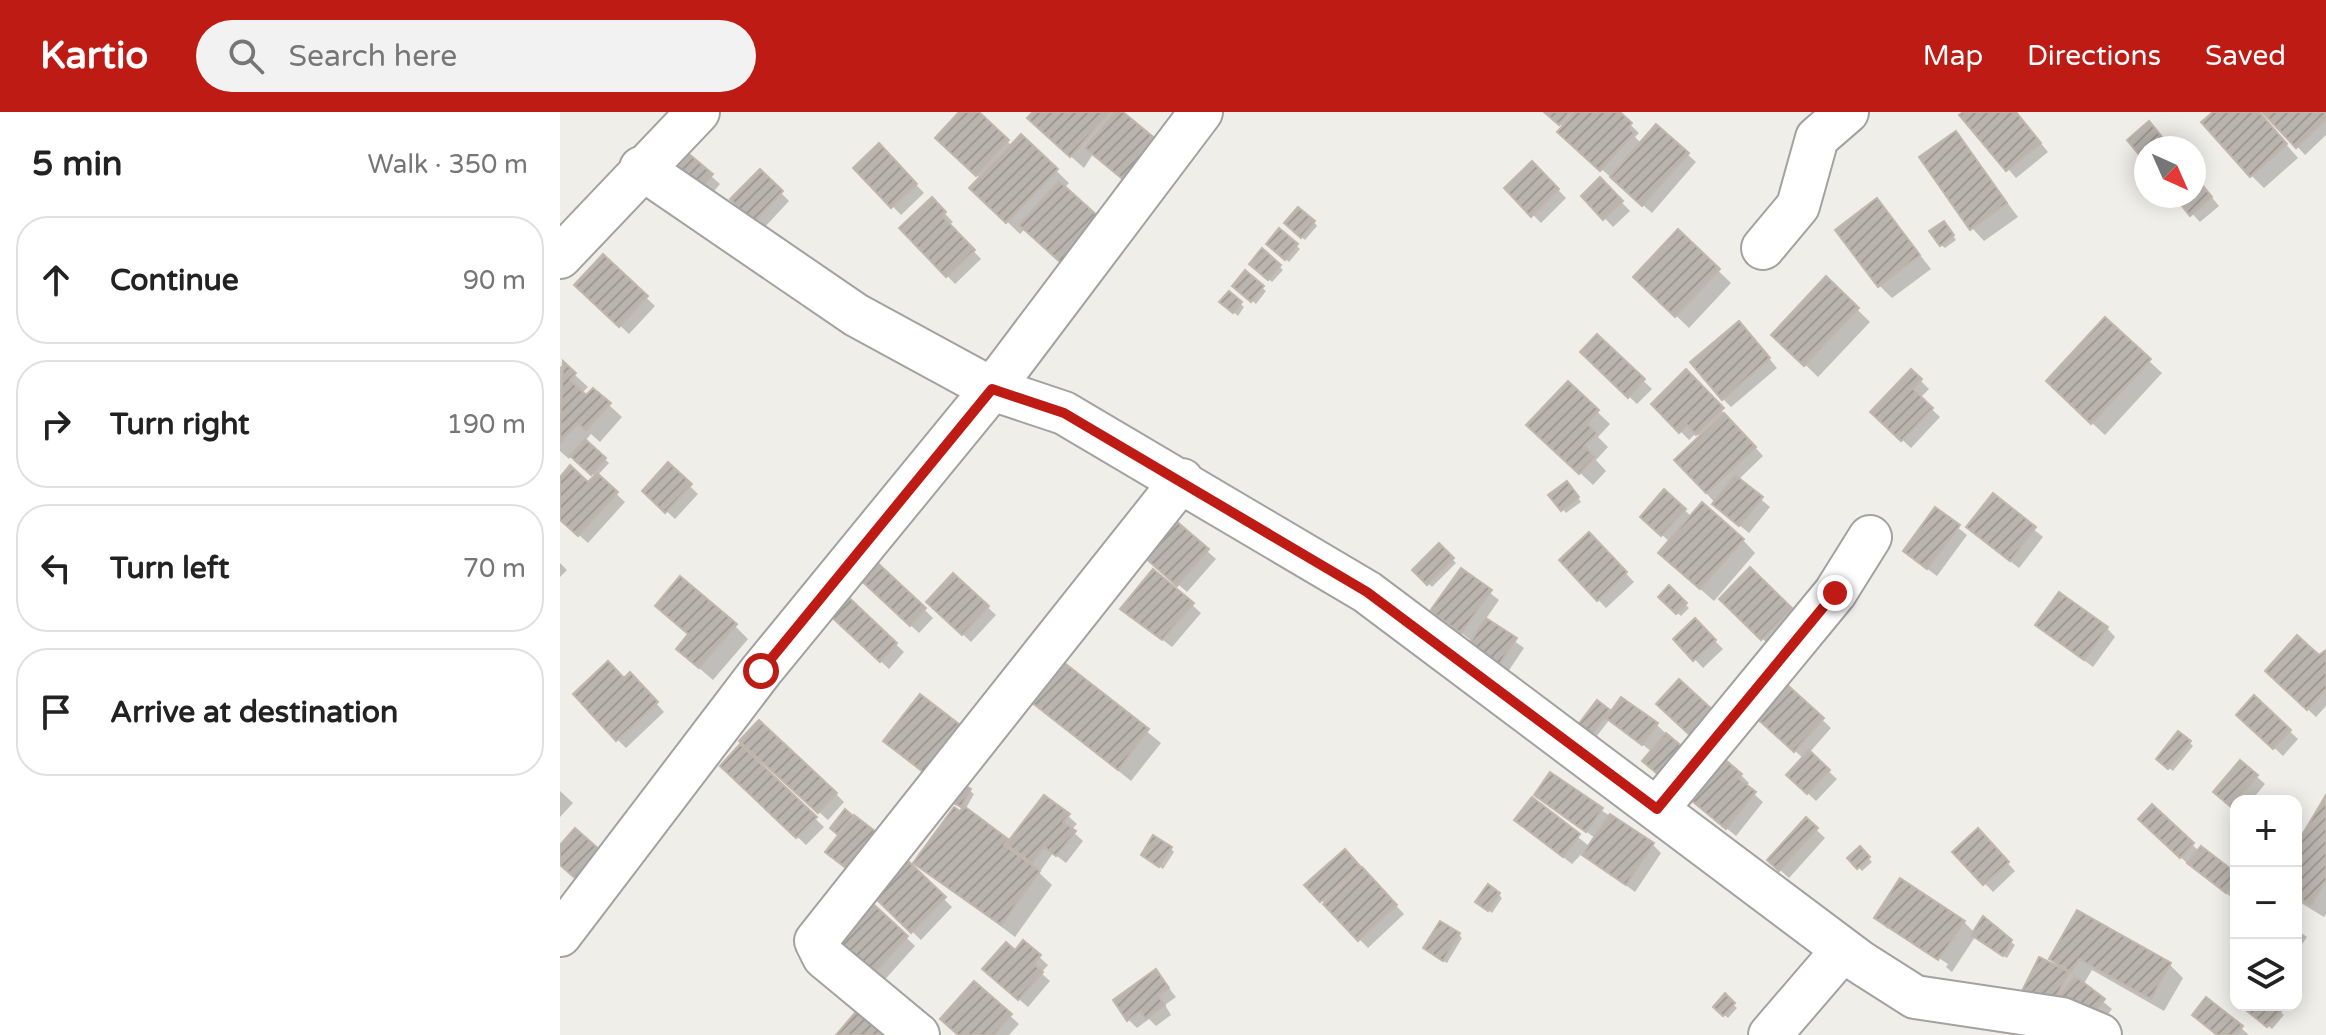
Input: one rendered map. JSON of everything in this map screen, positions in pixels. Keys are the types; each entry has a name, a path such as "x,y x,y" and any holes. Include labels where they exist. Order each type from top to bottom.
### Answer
{"street":[{"path":"560,257 641,168 698,112"},
{"path":"560,935 761,671 992,389 1201,112"},
{"path":"1763,248 1798,206 1817,138 1847,112"},
{"path":"641,168 856,315 992,389 1064,413 1367,592 1843,950 1915,997 2062,1019 2100,1035"},
{"path":"918,1035 824,957 816,941 1182,480"},
{"path":"1657,809 1835,593 1870,537"},
{"path":"1770,1035 1843,950"}],"building":[{"path":"959,112 979,112 1009,140 976,176 935,138"},
{"path":"1033,112 1110,112 1070,157 1027,118"},
{"path":"1115,112 1123,112 1164,146 1131,186 1085,148"},
{"path":"1544,112 1570,112 1559,125"},
{"path":"1575,112 1620,112 1632,123 1628,128 1634,133 1600,171 1557,132"},
{"path":"1963,112 2016,112 2041,143 2006,171 1959,115"},
{"path":"2213,112 2259,112 2287,144 2250,177 2201,122"},
{"path":"2262,112 2326,112 2326,120 2296,148"},
{"path":"2149,121 2161,136 2134,136 2134,148 2127,140"},
{"path":"1656,124 1689,153 1642,206 1610,177"},
{"path":"1956,131 2007,203 1970,230 1919,157"},
{"path":"1021,134 1058,169 1006,223 969,188"},
{"path":"879,143 917,184 891,208 853,168"},
{"path":"683,149 713,174 696,194 666,169"},
{"path":"1532,161 1559,189 1531,217 1504,188"},
{"path":"760,169 783,191 753,222 730,199"},
{"path":"1600,177 1623,201 1603,220 1581,196"},
{"path":"1059,181 1110,227 1070,271 1019,225"},
{"path":"932,197 946,212 942,216 975,250 946,277 899,228"},
{"path":"1877,198 1920,255 1878,287 1835,230"},
{"path":"1298,207 1315,221 1301,238 1284,223"},
{"path":"2184,208 2199,208 2190,216"},
{"path":"1944,221 1954,235 1940,246 1929,231"},
{"path":"1279,228 1298,244 1285,260 1266,244"},
{"path":"1678,229 1720,269 1675,317 1633,277"},
{"path":"1262,248 1281,265 1268,280 1249,264"},
{"path":"603,254 648,296 619,327 574,285"},
{"path":"1245,270 1264,286 1251,302 1232,286"},
{"path":"1826,276 1859,308 1804,366 1771,335"},
{"path":"1229,291 1242,302 1233,313 1219,302"},
{"path":"2105,317 2151,359 2091,424 2046,381"},
{"path":"1739,321 1770,358 1722,400 1690,362"},
{"path":"1597,334 1645,379 1628,398 1580,352"},
{"path":"563,361 576,373 570,380 586,395 593,388 611,403 586,431 578,423 560,443"},
{"path":"1686,369 1724,408 1696,435 1687,425 1679,433 1651,404"},
{"path":"1911,369 1922,379 1913,389 1933,408 1901,441 1870,412"},
{"path":"1568,381 1599,410 1587,424 1597,433 1584,446 1595,457 1579,474 1526,425"},
{"path":"1724,413 1756,447 1706,493 1674,460"},
{"path":"585,439 606,458 591,475 570,456"},
{"path":"668,462 692,484 665,513 642,491"},
{"path":"570,465 588,482 597,473 618,492 578,536 560,520 560,477"},
{"path":"1735,475 1763,497 1739,526 1712,504"},
{"path":"1567,481 1579,497 1561,511 1548,495"},
{"path":"1664,489 1686,509 1661,536 1640,517"},
{"path":"1993,493 2036,527 2010,561 1966,527"},
{"path":"1702,502 1744,539 1700,589 1658,553"},
{"path":"1935,507 1960,525 1927,569 1903,551"},
{"path":"1175,520 1209,549 1177,586 1143,556"},
{"path":"1589,532 1627,572 1597,601 1559,560"},
{"path":"1439,543 1454,558 1427,585 1412,570"},
{"path":"868,554 926,608 910,626 852,572"},
{"path":"1750,567 1792,608 1761,640 1719,599"},
{"path":"1461,568 1492,590 1461,633 1430,611"},
{"path":"1153,569 1194,603 1162,640 1120,609"},
{"path":"953,573 989,606 962,635 926,602"},
{"path":"680,576 737,624 699,668 676,649 688,634 655,606"},
{"path":"1669,585 1687,603 1676,614 1658,597"},
{"path":"842,591 897,643 880,662 824,610"},
{"path":"2059,592 2108,627 2084,660 2035,625"},
{"path":"1486,618 1517,638 1496,669 1466,649"},
{"path":"1695,618 1716,640 1693,661 1673,639"},
{"path":"2297,635 2319,655 2326,650 2326,689 2307,710 2265,671"},
{"path":"608,661 624,678 630,672 658,702 616,741 573,694"},
{"path":"1062,661 1149,729 1118,770 1030,701"},
{"path":"1679,679 1716,713 1692,737 1656,704"},
{"path":"1783,681 1824,718 1794,752 1752,714"},
{"path":"920,694 968,731 931,778 883,741"},
{"path":"2254,695 2291,730 2273,749 2236,715"},
{"path":"1621,697 1658,723 1642,745 1606,718"},
{"path":"1597,700 1610,710 1584,744 1571,734"},
{"path":"759,720 837,793 818,813 739,741"},
{"path":"2178,731 2191,741 2168,769 2156,759"},
{"path":"1666,733 1684,748 1660,776 1642,761"},
{"path":"740,744 817,817 796,838 720,766"},
{"path":"1809,750 1830,770 1807,794 1786,775"},
{"path":"1722,757 1742,774 1738,778 1756,792 1726,829 1680,791"},
{"path":"2240,760 2258,775 2241,795 2230,795 2230,806 2213,792"},
{"path":"1550,772 1603,808 1586,832 1534,795"},
{"path":"951,778 971,789 961,807 941,796"},
{"path":"1044,795 1070,814 1063,822 1076,831 1056,856 1044,847 1032,863 1006,844"},
{"path":"2326,795 2326,881 2311,905 2302,900 2302,835"},
{"path":"1532,797 1580,834 1563,857 1514,820"},
{"path":"2152,804 2194,843 2180,858 2138,819"},
{"path":"964,806 1008,839 1004,845 1040,871 1001,925 913,863 954,807 960,811"},
{"path":"845,809 853,816 837,834 830,828"},
{"path":"1610,814 1654,843 1626,885 1582,855"},
{"path":"854,815 876,832 846,868 825,852"},
{"path":"1806,817 1818,828 1779,871 1767,860"},
{"path":"575,828 600,850 575,878 560,865 560,845"},
{"path":"1978,828 2009,862 1983,885 1952,852"},
{"path":"1153,835 1172,847 1159,867 1141,855"},
{"path":"1860,846 1870,857 1857,869 1847,858"},
{"path":"2201,846 2230,868 2230,888 2226,893 2187,863"},
{"path":"1345,849 1360,866 1320,902 1304,885"},
{"path":"905,858 946,897 911,933 871,894"},
{"path":"1362,867 1397,905 1358,941 1323,904"},
{"path":"1900,878 1965,921 1938,960 1874,918"},
{"path":"1488,884 1500,893 1488,911 1475,902"},
{"path":"871,902 908,936 870,978 832,943"},
{"path":"2077,910 2171,963 2151,999 2079,959 2071,972 2049,959"},
{"path":"1983,916 2012,940 2003,956 1971,935"},
{"path":"1440,921 1460,933 1443,961 1423,948"},
{"path":"1023,940 1041,955 1034,964 1043,972 1018,1000 982,969 1006,942 1015,950"},
{"path":"2039,957 2069,972 2050,1010 2020,995"},
{"path":"1156,969 1169,988 1158,996 1165,1005 1146,1019 1140,1011 1127,1021 1113,1000"},
{"path":"2075,976 2105,999 2091,1017 2060,995"},
{"path":"974,981 1012,1014 994,1035 958,1035 940,1019"},
{"path":"1725,993 1735,1003 1723,1016 1713,1007"},
{"path":"2206,997 2243,1026 2236,1035 2217,1035 2192,1015"},
{"path":"860,1007 892,1035 836,1035"},
{"path":"2247,1011 2281,1011 2267,1027"}],"route":[{"path":"761,671 992,389 1064,413 1367,592 1657,809 1835,593"}]}
